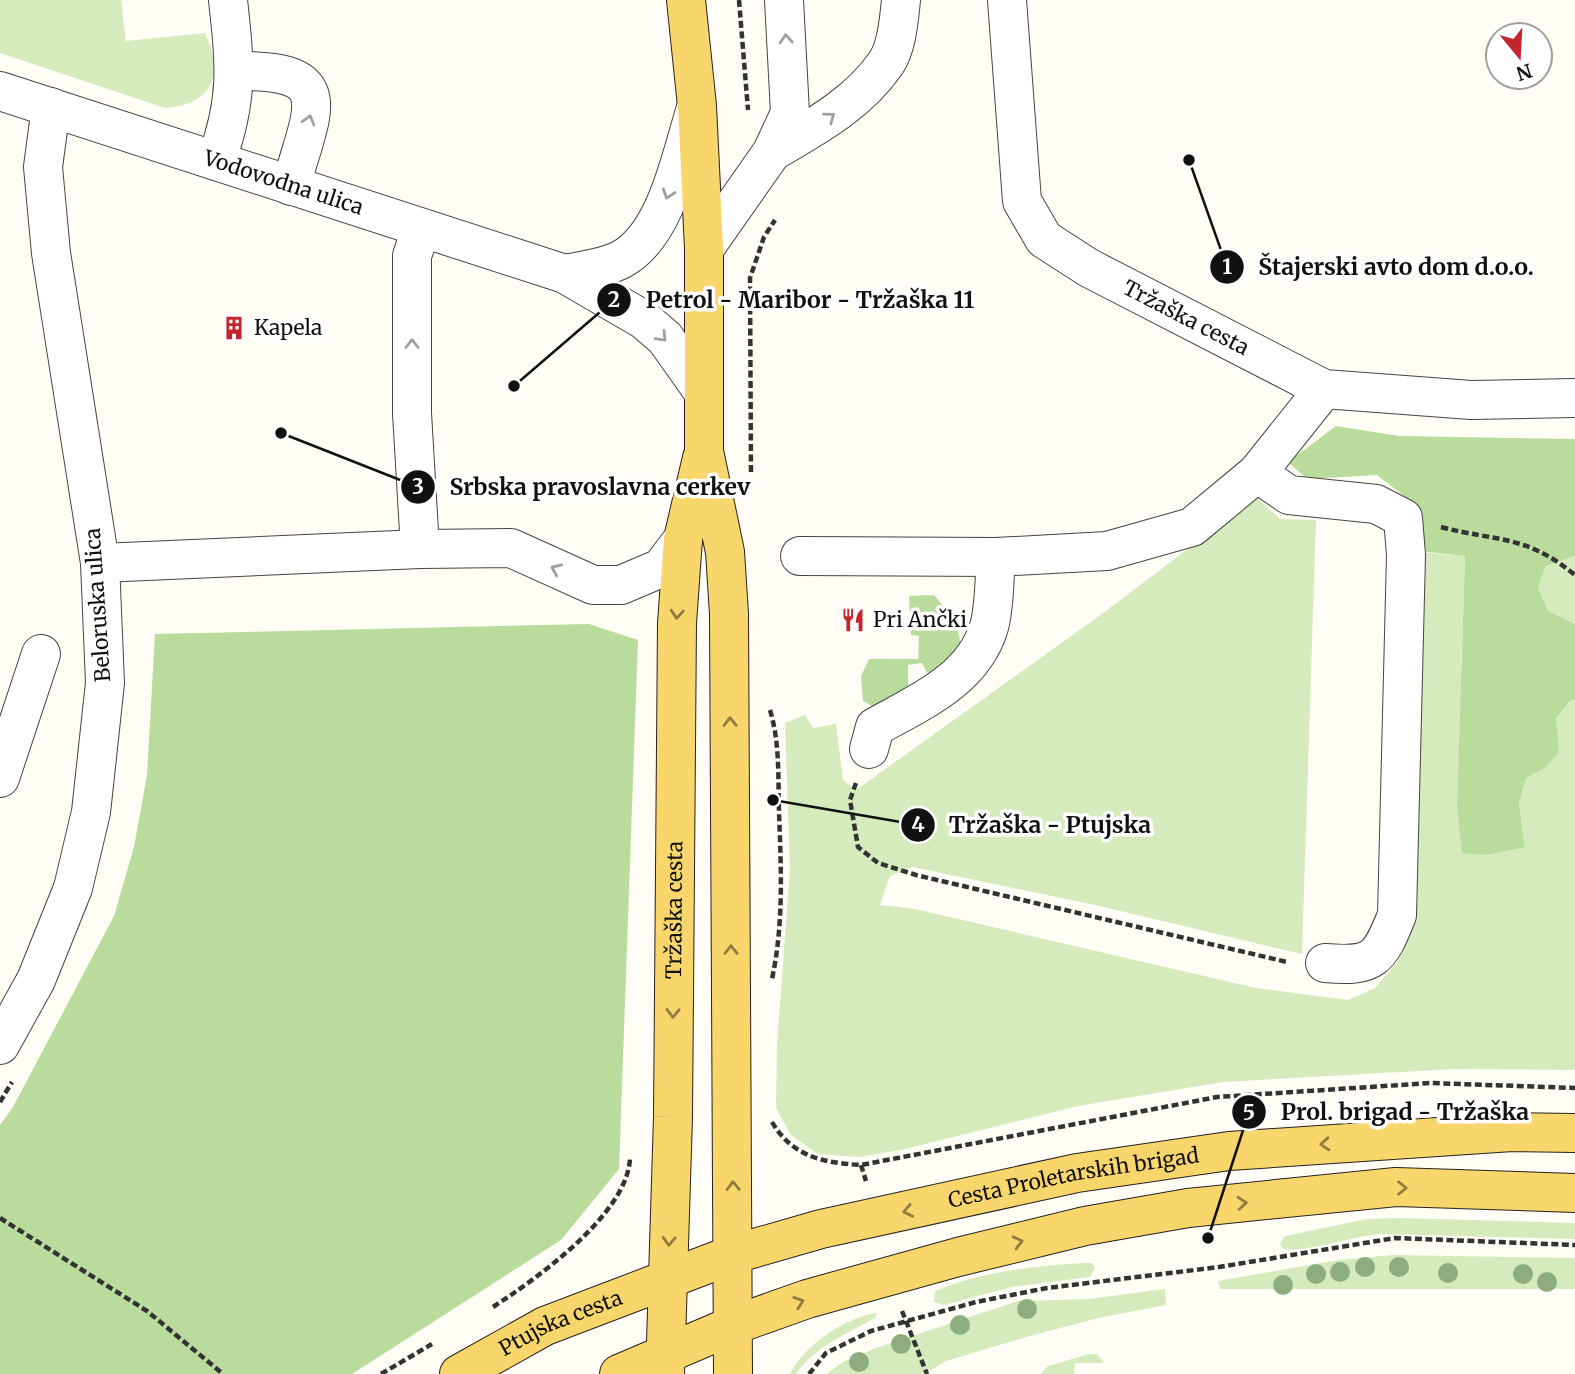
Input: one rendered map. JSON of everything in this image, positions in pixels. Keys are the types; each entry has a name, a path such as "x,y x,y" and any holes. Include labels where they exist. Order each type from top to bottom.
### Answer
{"main road":[{"name":"Tržaška cesta","path":"686,0 697,106 704,249 704,451 724,552 729,614 733,1374"},
{"name":"Tržaška cesta","path":"666,1364 673,1117 677,623 683,540 704,451"},
{"name":"Cesta Proletarskih brigad","path":"667,1281 734,1254 821,1230 1077,1173 1229,1151 1512,1132 1575,1133"},
{"path":"619,1374 666,1364 734,1325 807,1299 958,1257 1085,1226 1188,1208 1396,1187 1575,1194"},
{"name":"Ptujska cesta","path":"459,1374 545,1326 667,1281"}],"street":[{"path":"216,161 230,122 236,71 228,0"},
{"path":"704,249 772,152 790,113 784,0"},
{"path":"772,152 834,117 887,62 899,20 901,0"},
{"name":"Tržaška cesta","path":"1007,0 1022,201 1044,239 1089,268 1324,389 1471,400 1575,398"},
{"path":"236,71 269,70 294,75 308,87 313,106 291,186"},
{"name":"Vodovodna ulica","path":"0,91 565,274 645,320 666,338 704,393"},
{"path":"565,274 621,260 646,240 663,209 697,106"},
{"name":"Beloruska ulica","path":"0,1045 36,980 72,888 91,812 105,683 100,563 51,253 43,167 51,107"},
{"path":"420,549 412,413 412,256 421,229"},
{"path":"800,556 996,557 1107,551 1192,527 1257,472 1324,389"},
{"path":"1257,472 1289,495 1376,504 1403,518 1406,555 1397,915 1385,944 1376,956 1354,966 1325,963"},
{"path":"100,563 420,549 511,548 593,585 621,585 661,568 683,540"},
{"path":"869,749 875,727 966,672 989,627 996,557"},
{"path":"0,778 41,654"}],"path":[{"path":"739,0 748,111"},
{"path":"1403,518 1446,529 1510,538 1552,556 1575,575"},
{"path":"869,749 850,800 851,820 858,847 878,863 916,875 1296,964 1325,963"},
{"path":"770,1116 774,1126 799,1150 823,1163 862,1165 1217,1097 1430,1083 1575,1088"},
{"path":"499,1304 573,1249 616,1198 630,1163 630,1153"},
{"path":"0,1218 147,1311 223,1374"},
{"path":"810,1374 826,1353 871,1331 976,1302 1046,1288 1219,1267 1395,1238 1575,1245"},
{"path":"905,1323 913,1335 927,1374"}],"green space":[{"path":"0,0 121,0 126,41 205,33 214,61 214,74 204,93 195,101 165,108 0,53"},
{"path":"1336,426 1399,436 1575,439 1575,556 1546,566 1538,587 1548,611 1575,624 1575,701 1571,700 1556,718 1559,752 1545,768 1526,778 1519,804 1525,847 1486,855 1462,853 1457,807 1465,556 1419,551 1409,500 1377,475 1307,479 1288,462"},
{"path":"1256,497 1280,519 1316,520 1302,954 1095,905 912,867 890,876 880,905 915,909 1256,988 1348,1000 1375,988 1398,961 1410,928 1419,552 1465,556 1461,666 1525,847 1519,804 1526,778 1545,768 1556,718 1571,700 1575,701 1575,1070 1454,1069 1223,1082 1078,1106 901,1150 859,1157 818,1154 791,1135 776,1108 777,1044 790,869 785,723 805,715 813,728 836,724 843,780 856,790 1106,611"},
{"path":"1575,556 1575,624 1548,611 1538,587 1546,566"},
{"path":"934,595 955,620 962,648 933,684 922,663 908,665 908,694 879,710 863,701 861,676 869,659 918,659 919,636 911,635 909,596"},
{"path":"589,624 638,640 619,1169 561,1240 352,1374 0,1374 0,1125 13,1107 114,916 134,847 147,775 155,634"},
{"path":"1367,1219 1575,1223 1575,1239 1381,1234 1301,1249 1282,1248 1280,1243 1285,1236"},
{"path":"1393,1255 1575,1258 1575,1289 1220,1289 1218,1281 1338,1260"},
{"path":"1092,1263 1095,1268 1090,1277 1012,1287 944,1305 934,1302 935,1291 990,1274"},
{"path":"1165,1289 1166,1305 1098,1318 1030,1336 946,1361 924,1374 826,1374 843,1362 876,1348 1018,1301 1089,1299"},
{"path":"877,1313 875,1318 822,1348 796,1374 790,1374 805,1353 827,1334 852,1320"},
{"path":"1097,1354 1104,1363 1075,1363 1074,1374 1041,1374 1048,1366"}],"place":[{"name":"Štajerski avto dom d.o.o.","path":"1189,160"},
{"name":"Kapela","path":"234,328"},
{"name":"Petrol - Maribor - Tržaška 11","path":"514,386"},
{"name":"Srbska pravoslavna cerkev","path":"281,433"},
{"name":"Pri Ančki","path":"853,620"},
{"name":"Tržaška - Ptujska","path":"773,800"},
{"name":"Prol. brigad - Tržaška","path":"1208,1238"}]}
